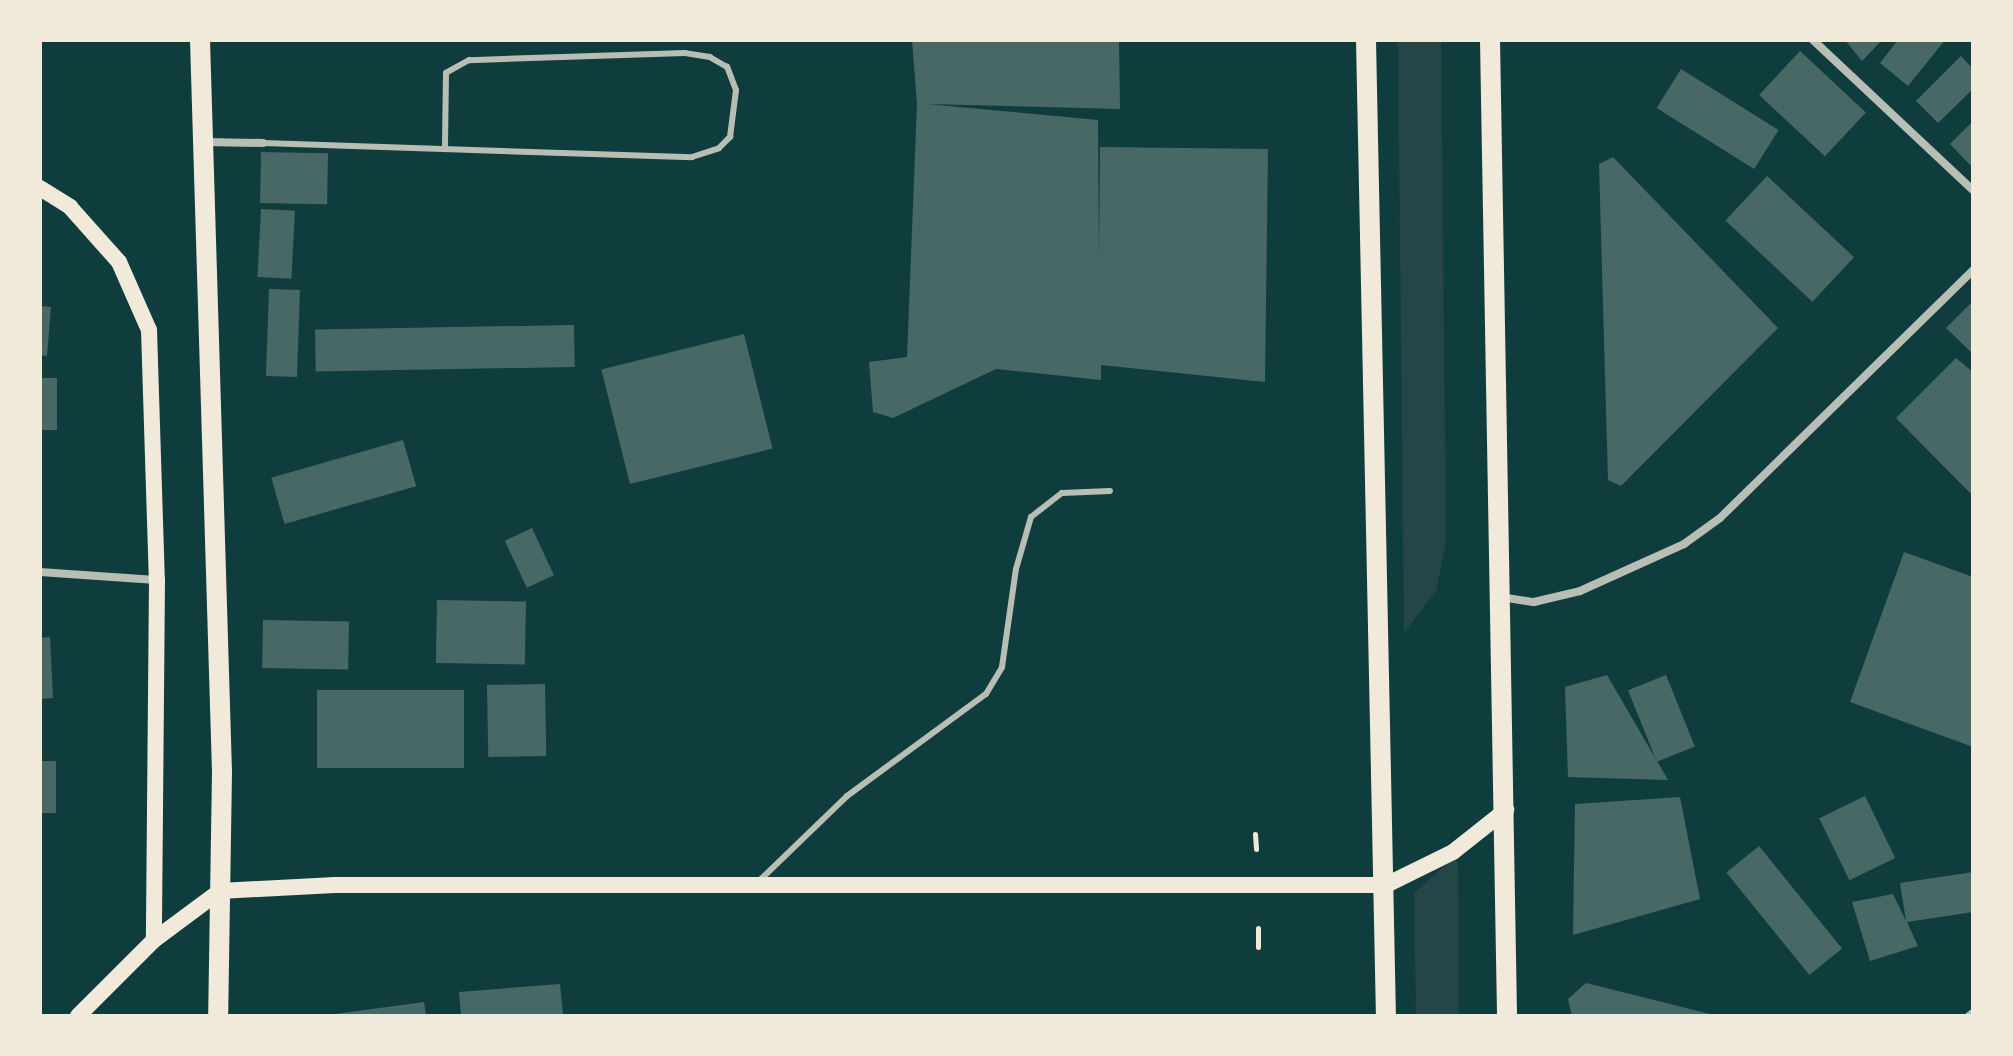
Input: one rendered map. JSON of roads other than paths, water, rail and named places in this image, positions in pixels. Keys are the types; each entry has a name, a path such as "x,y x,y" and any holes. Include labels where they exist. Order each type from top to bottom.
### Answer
{"main road":[{"path":"200,40 222,772 218,1016"},
{"path":"1366,40 1372,474 1386,885 1386,1016"},
{"path":"1490,40 1506,810 1507,1016"},
{"path":"40,188 70,207 119,262 149,330 157,580 154,940"},
{"path":"78,1016 154,940 220,891 335,885 1386,885 1442,859 1506,810"}],"street":[{"path":"1813,40 1973,190"},
{"path":"204,142 263,143"},
{"path":"1501,597 1534,602 1580,591 1684,544 1720,518 1973,270"},
{"path":"40,572 157,580"}],"lane":[{"path":"263,143 705,155 730,137 736,90 727,67 710,57 685,53 469,60 446,73 445,147"},
{"path":"754,886 847,796 986,694 1002,667 1016,569 1031,517 1062,493 1110,491"}]}
